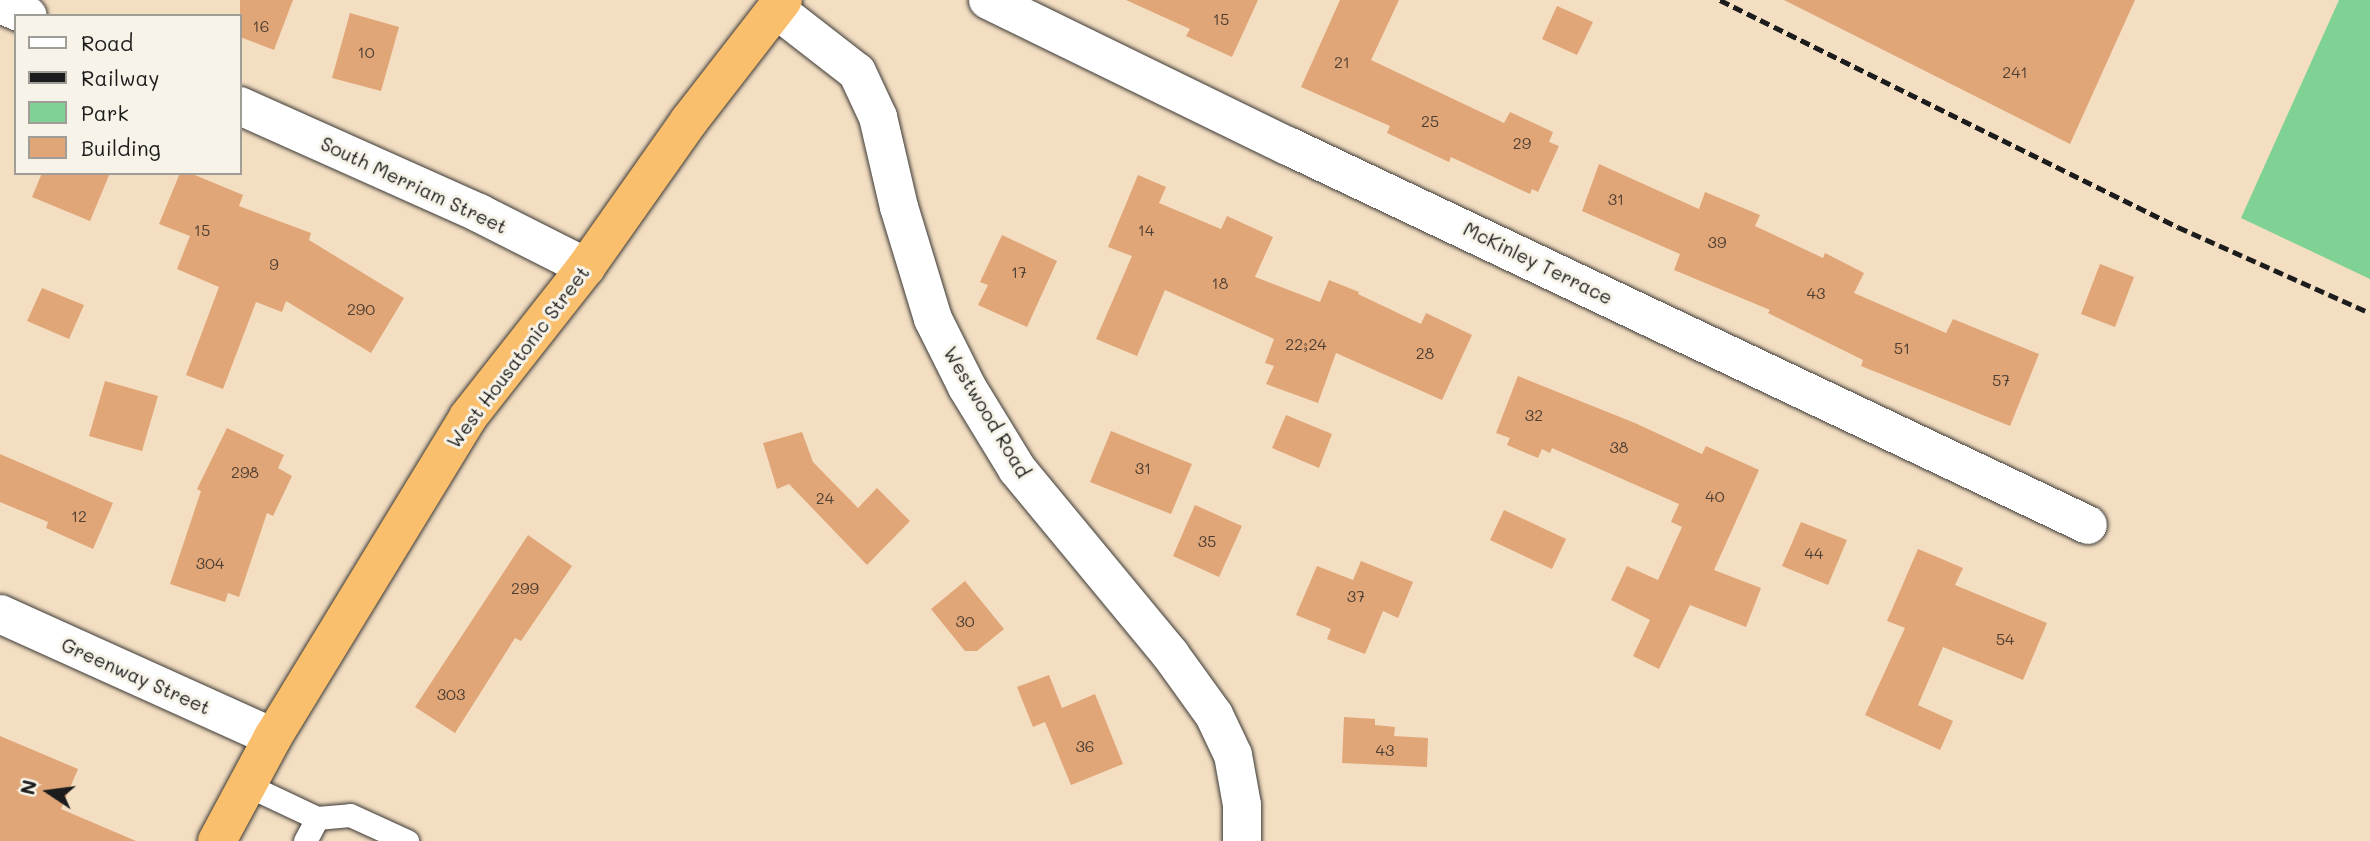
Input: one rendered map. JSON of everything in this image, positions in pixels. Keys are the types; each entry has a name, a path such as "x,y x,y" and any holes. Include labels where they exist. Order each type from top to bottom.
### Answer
{"highway":[{"name":"West Housatonic Street","path":"218,841 273,737 468,417 586,267 689,121 780,5"}],"street":[{"name":"McKinley Terrace","path":"988,0 1288,146 2088,525"},
{"path":"0,4 23,14"},
{"name":"Westwood Road","path":"780,5 857,72 878,117 898,208 933,319 1017,468 1170,654 1214,715 1233,755 1242,805 1242,841"},
{"name":"South Merriam Street","path":"242,107 479,213 586,267"},
{"name":"Greenway Street","path":"0,614 273,737"}],"lane":[{"path":"247,785 317,818 350,815 407,841"},
{"path":"305,841 317,818"}],"green space":[{"path":"2339,0 2370,0 2370,279 2241,218"}],"building":[{"path":"240,0 293,0 274,50 242,38"},
{"path":"1126,0 1258,0 1232,57 1186,36 1190,29"},
{"path":"1340,0 1399,0 1371,60 1504,123 1510,112 1553,132 1549,142 1559,146 1538,192 1532,189 1530,194 1451,157 1449,162 1387,133 1390,126 1301,87"},
{"path":"1784,0 2135,0 2070,144"},
{"path":"1557,6 1593,22 1577,55 1542,39"},
{"path":"350,13 399,27 381,91 332,78"},
{"path":"1599,164 1699,209 1705,192 1760,215 1755,226 1823,258 1825,253 1864,273 1854,293 1946,333 1953,319 2039,354 2010,426 1861,366 1863,360 1768,313 1770,310 1674,270 1680,254 1582,211"},
{"path":"41,175 109,175 90,221 32,197"},
{"path":"179,175 195,175 243,195 239,206 311,233 309,240 404,298 371,353 286,301 282,312 256,302 223,389 186,375 219,287 177,269 190,236 159,224"},
{"path":"1138,175 1166,187 1159,203 1221,229 1227,216 1273,237 1255,277 1320,302 1329,280 1359,292 1358,294 1421,324 1426,313 1472,335 1442,400 1336,353 1318,403 1266,384 1274,366 1265,363 1274,339 1165,290 1137,356 1096,339 1132,256 1108,247"},
{"path":"1002,235 1057,261 1027,327 978,305 988,285 980,282"},
{"path":"2100,264 2134,277 2115,327 2081,314"},
{"path":"42,288 84,305 69,339 27,321"},
{"path":"1518,376 1635,423 1702,454 1706,446 1759,470 1714,570 1761,588 1746,627 1690,605 1659,669 1633,656 1650,620 1611,600 1627,566 1658,580 1682,527 1671,522 1679,504 1552,448 1550,453 1542,449 1538,458 1507,445 1510,438 1496,433"},
{"path":"105,381 158,396 142,451 89,436"},
{"path":"1286,415 1332,434 1319,468 1272,448"},
{"path":"227,428 284,455 278,468 292,476 273,516 267,513 239,597 228,593 225,602 170,584 201,491 197,489"},
{"path":"1111,431 1192,464 1171,514 1090,482"},
{"path":"802,432 813,462 858,508 877,488 910,521 867,565 789,484 777,489 763,443"},
{"path":"0,454 113,503 93,549 46,528 48,522 0,502"},
{"path":"1195,505 1242,526 1219,577 1173,556"},
{"path":"1504,510 1566,539 1552,569 1490,540"},
{"path":"1801,522 1847,540 1828,585 1782,566"},
{"path":"528,535 572,566 521,641 515,638 455,733 415,707"},
{"path":"1918,549 1963,568 1955,585 2047,623 2023,680 1943,647 1918,705 1953,721 1940,750 1865,715 1905,628 1887,621"},
{"path":"1361,561 1413,582 1398,618 1383,611 1365,654 1327,639 1331,629 1296,615 1317,566 1353,580"},
{"path":"965,581 1004,629 977,651 965,651 931,609"},
{"path":"1049,675 1062,708 1095,694 1123,764 1071,785 1045,722 1033,727 1017,687"},
{"path":"1344,717 1375,719 1375,725 1395,727 1394,736 1428,738 1427,767 1342,763"},
{"path":"0,736 78,769 61,809 136,841 0,841"}],"railway":[{"path":"1720,0 2178,227 2370,313"}]}
